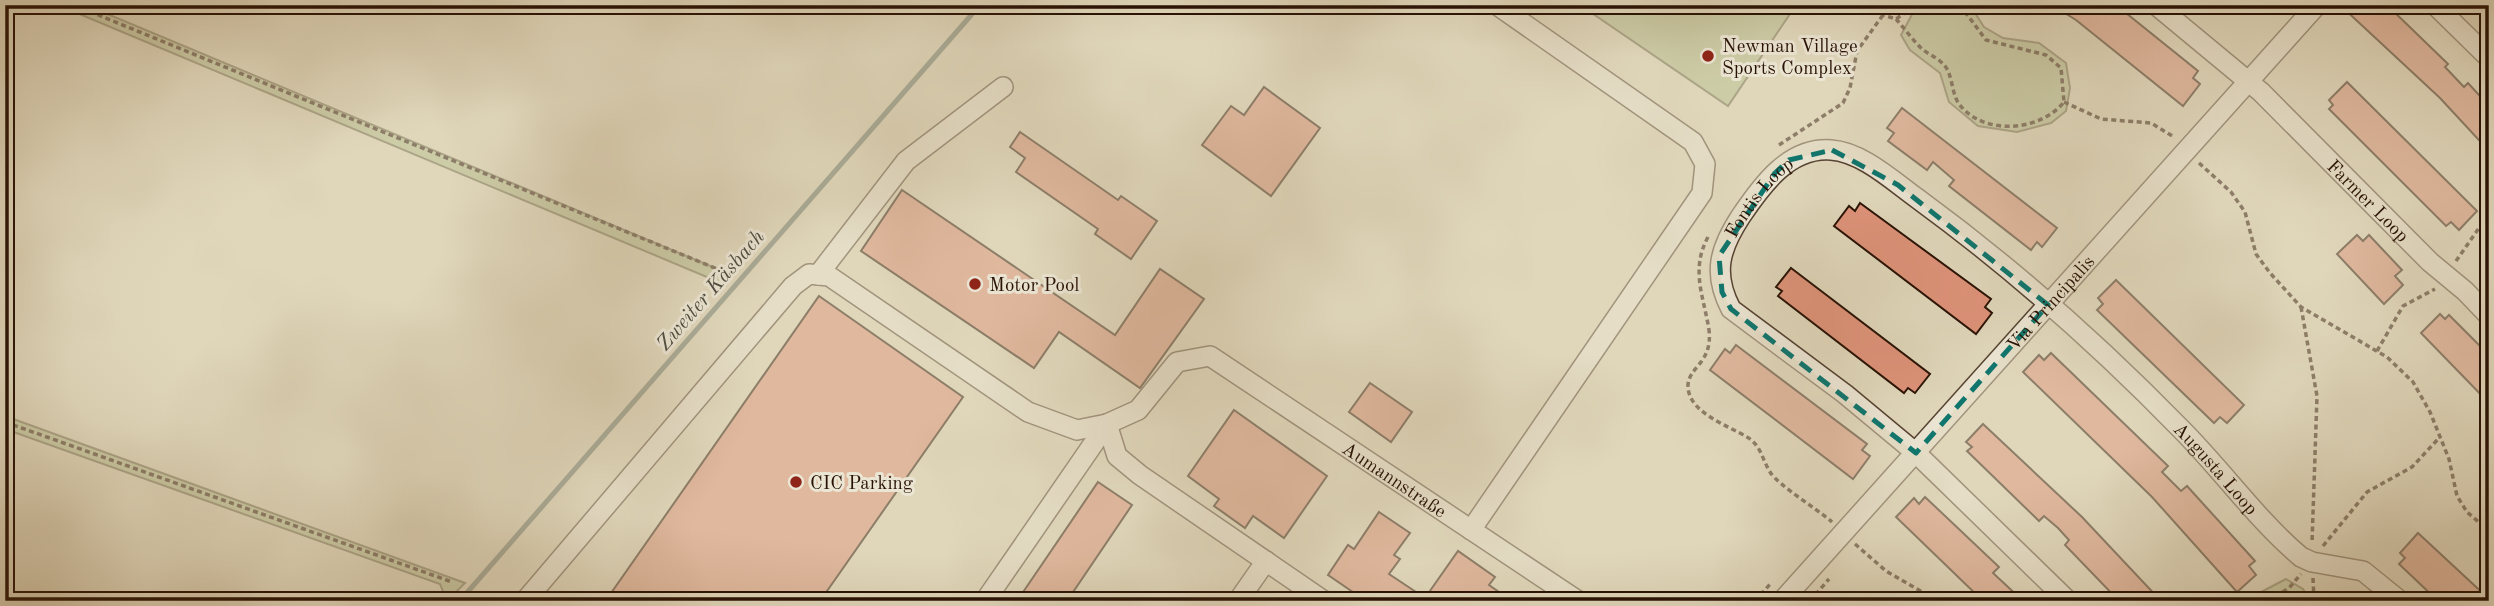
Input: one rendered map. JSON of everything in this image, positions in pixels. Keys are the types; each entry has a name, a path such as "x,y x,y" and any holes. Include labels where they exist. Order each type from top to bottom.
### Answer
{"street":[{"path":"1472,530 1702,193 1705,164 1693,142 1497,5"},
{"name":"Farmer Loop","path":"2156,5 2249,81 2489,316"},
{"name":"Via Principalis","path":"1782,601 2317,5"},
{"path":"2435,5 2489,58"},
{"path":"818,275 906,161 1003,87"},
{"name":"Fontis Loop","path":"1916,453 1837,387 1731,309 1719,274 1719,256 1740,218 1775,173 1789,160 1811,152 1832,150 1854,157 1942,217 2048,305"},
{"path":"525,601 793,286 809,274 830,276 1028,412 1077,430 1107,424"},
{"name":"Augusta Loop","path":"2048,305 2174,422 2289,546 2312,562 2363,571 2400,601"},
{"name":"Aumannstraße","path":"1107,424 1138,410 1177,362 1210,356 1578,601"},
{"path":"1107,424 1117,456 1140,475 1324,601"},
{"path":"985,601 1107,424"},
{"path":"1916,453 2068,601"},
{"path":"1238,601 1266,561"}],"path":[{"path":"74,5 727,272"},
{"path":"1877,5 1883,15 1896,19 1923,50 1945,65 1957,101 1970,116 1988,124 2033,124 2047,118 2064,102"},
{"path":"1896,19 1906,12 1909,5"},
{"path":"1960,5 1986,40 2046,55 2061,68 2064,102"},
{"path":"1773,152 1788,137 1832,113 1843,103 1850,88 1857,51 1883,15"},
{"path":"2064,102 2101,119 2151,123 2173,136"},
{"path":"2199,163 2231,192 2245,212 2256,254 2301,307 2387,357 2413,382 2449,459 2457,496 2467,513 2489,531"},
{"path":"1712,229 1703,245 1698,280 1710,347 1706,359 1690,378 1688,388 1691,397 1709,417 1748,437 1758,446 1777,480 1874,561 1924,593 1927,601"},
{"path":"2301,307 2317,396 2312,562 2314,601"},
{"path":"5,422 452,582"},
{"path":"2267,601 2289,588 2367,492 2412,467 2440,437"}],"highlighted area":[{"path":"1832,150 1898,185 2048,305 1916,453 1731,309 1722,292 1719,256 1775,173 1789,160"}],"green space":[{"path":"58,5 86,5 727,273 726,285"},
{"name":"Newman Village Sports Complex","path":"1580,5 1796,5 1728,106"},
{"path":"1917,5 1970,5 1984,27 2003,38 2039,43 2066,63 2070,88 2066,111 2051,123 2017,132 1978,126 1949,102 1940,73 1910,50 1901,35"},
{"path":"5,416 465,583 447,601 440,584 5,429"},
{"path":"2286,579 2303,589 2310,601 2244,601"}],"building":[{"path":"2052,5 2116,5 2198,71 2193,78 2200,84 2183,106 2076,20"},
{"path":"2340,5 2387,5 2448,64 2445,67 2464,87 2468,83 2489,106 2489,151 2440,98"},
{"path":"2347,82 2477,211 2459,230 2451,222 2446,226 2329,109 2333,105 2329,100"},
{"path":"1264,87 1320,128 1271,196 1202,145 1231,106 1244,115"},
{"path":"1902,108 2057,228 2042,247 2037,242 2031,250 1949,186 1954,180 1933,162 1927,170 1888,141 1894,133 1887,128"},
{"path":"1020,132 1118,200 1121,196 1157,221 1131,259 1095,234 1098,229 1016,172 1025,158 1010,147"},
{"name":"Motor Pool","path":"902,190 1115,335 1160,269 1204,299 1140,388 1059,332 1034,368 861,251"},
{"path":"1860,203 1991,299 1985,307 1992,313 1976,334 1834,226 1849,206 1855,211"},
{"path":"2357,235 2363,241 2369,235 2402,270 2395,276 2403,285 2384,304 2337,254"},
{"path":"1791,268 1930,374 1915,393 1908,388 1904,393 1778,296 1782,291 1776,287"},
{"path":"2116,280 2244,405 2227,423 2220,417 2214,423 2097,310 2103,304 2098,298"},
{"name":"CIC Parking","path":"819,296 963,397 820,601 616,601 609,596"},
{"path":"2440,314 2445,319 2449,315 2489,355 2489,403 2421,333"},
{"path":"1736,345 1867,444 1862,450 1870,456 1853,479 1710,370 1725,349 1730,353"},
{"path":"2051,353 2168,466 2162,472 2181,491 2187,486 2255,561 2249,566 2256,575 2237,592 2152,497 2023,372 2039,355 2044,360"},
{"path":"1370,383 1412,412 1391,442 1349,412"},
{"path":"1234,410 1327,476 1284,538 1253,516 1245,528 1214,506 1219,499 1188,476"},
{"path":"1983,424 2082,517 2161,601 2119,601 2065,545 2069,540 2058,528 2044,516 2039,521 1967,451 1972,447 1966,442"},
{"path":"1098,482 1132,505 1067,601 1017,601"},
{"path":"1925,497 1999,567 1993,573 2023,601 1983,601 1896,517 1914,498 1919,504"},
{"path":"1379,512 1410,533 1394,555 1400,559 1389,574 1425,598 1458,551 1495,577 1489,585 1512,601 1366,601 1328,575 1348,545 1354,549"},
{"path":"2418,533 2489,601 2438,601 2399,564 2405,558 2400,553"}],"waterway":[{"name":"Zweiter Käsbach","path":"465,595 980,5"}],"place":[{"name":"Newman Village Sports Complex","path":"1708,56"},
{"name":"Motor Pool","path":"975,284"},
{"name":"CIC Parking","path":"796,482"}]}
